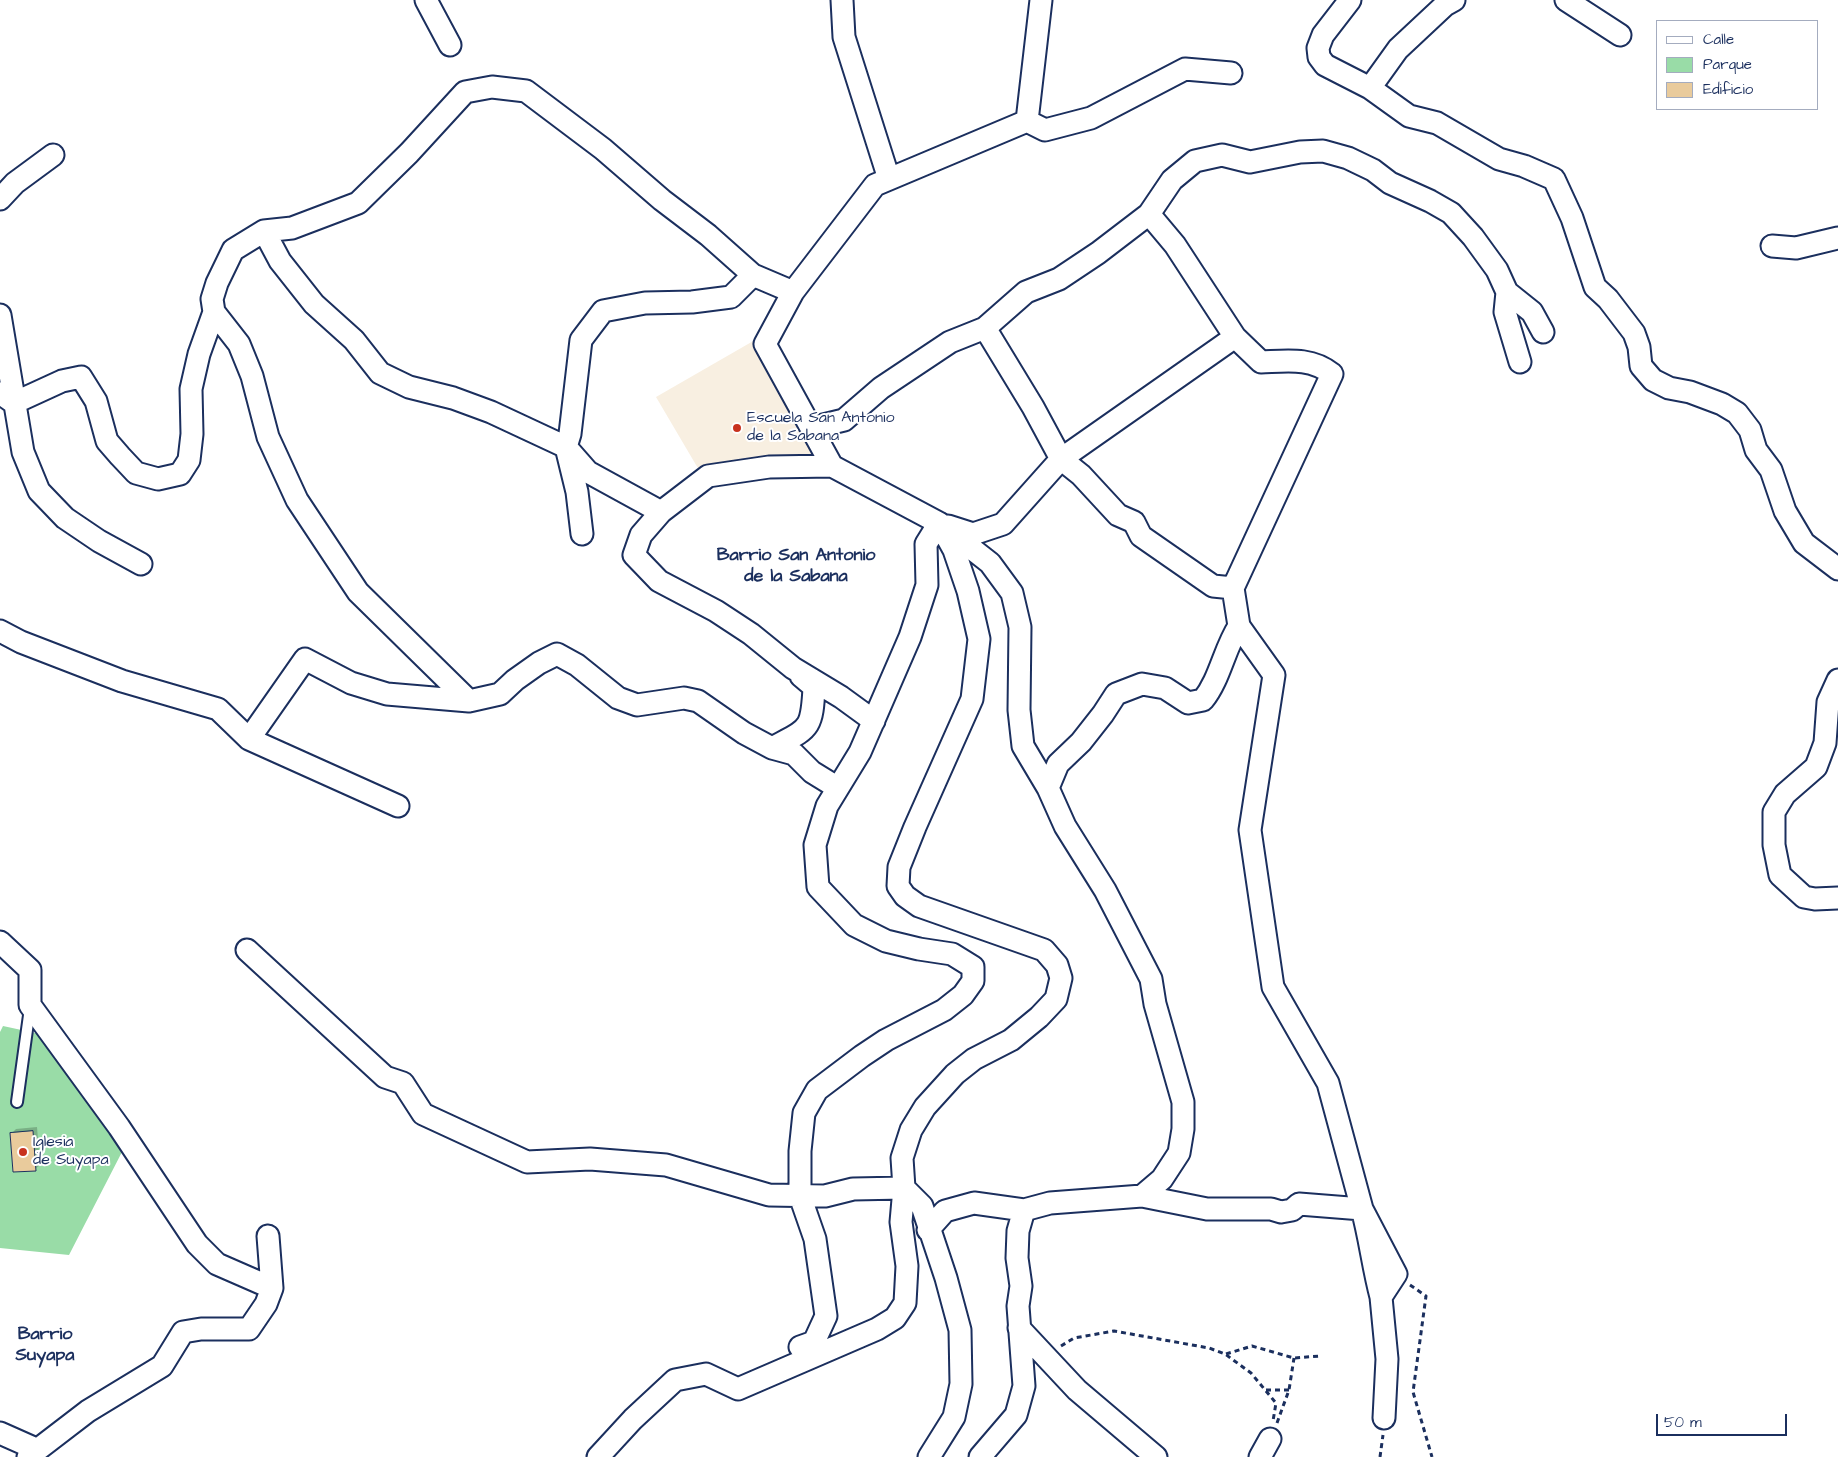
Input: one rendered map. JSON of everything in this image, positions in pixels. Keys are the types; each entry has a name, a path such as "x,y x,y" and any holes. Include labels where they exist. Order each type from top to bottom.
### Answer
{"street":[{"path":"426,0 450,45"},
{"path":"842,0 844,37 889,179"},
{"path":"1027,121 1041,0"},
{"path":"1350,0 1323,35 1318,48 1319,57 1325,65 1370,88 1409,116 1437,123 1499,159 1524,166 1554,179 1572,218 1592,281 1634,333 1640,347 1641,366 1653,380 1669,388 1690,392 1737,412 1750,430 1756,450 1771,470 1785,511 1804,543 1838,569"},
{"path":"1370,88 1398,49 1445,5 1454,0"},
{"path":"1566,0 1620,35"},
{"path":"832,466 765,344 793,292 875,185 1027,121 1045,130 1091,118 1184,69 1231,73"},
{"path":"469,701 358,592 297,500 268,437 252,376 239,344 214,312 212,299 217,283 233,250 264,231 292,228 358,203 409,153 465,92 492,87 526,91 603,149 662,200 708,235 753,275 793,292"},
{"path":"811,428 844,420 881,388 950,342 986,328 1026,292 1059,279 1098,253 1149,214 1172,180 1195,161 1222,155 1250,162 1300,152 1323,150 1348,158 1373,170 1390,183 1416,193 1451,213 1473,236 1496,270 1507,292 1532,312 1543,332"},
{"path":"0,199 15,183 54,155"},
{"path":"1149,214 1175,245 1235,337 1261,362 1298,360 1323,367 1332,374 1233,588 1239,626 1274,675 1250,830 1273,987 1328,1084 1370,1240 1372,1262 1381,1296 1387,1358 1384,1418"},
{"path":"264,231 280,261 314,304 354,340 380,373 408,387 453,398 491,412 566,447 588,472 661,512"},
{"path":"1772,246 1796,248 1838,238"},
{"path":"582,534 577,492 566,447 570,434 581,340 603,311 645,303 692,302 731,297 753,275"},
{"path":"1507,292 1505,312 1520,362"},
{"path":"7,398 29,398 62,381 82,377 96,401 107,441 136,472 158,479 180,474 189,460 192,434 191,389 198,354 214,312"},
{"path":"0,315 7,398 39,491 65,518 99,541 141,564"},
{"path":"986,328 1061,459 1081,475 1118,515 1134,522 1141,536 1213,586 1233,588"},
{"path":"939,523 973,534 1003,524 1061,459 1235,337"},
{"path":"772,748 805,731 813,716 814,687 751,634 716,610 659,582 634,555 641,535 661,512 708,476 769,467 832,466 939,523 990,563 1012,593 1020,627 1019,710 1023,746 1048,788 1065,826 1105,890 1151,979 1155,1004 1183,1102 1183,1129 1179,1153 1162,1179 1142,1196"},
{"path":"800,1347 814,1342 826,1316 815,1240 800,1196 800,1151 804,1113 817,1090 886,1040 944,1010 963,995 973,981 973,967 952,954 886,941 854,925 818,887 815,845 827,806 860,752 910,637 927,585 926,544 939,523"},
{"path":"598,1457 632,1419 675,1380 706,1374 738,1389 877,1330 895,1318 905,1303 907,1266 901,1222 904,1188 902,1158 911,1130 926,1107 955,1074 974,1059 1011,1040 1039,1017 1056,999 1060,978 1058,965 1044,950 920,906 904,896 898,886 899,867 972,700 979,640 968,591 954,550 939,523"},
{"path":"1048,788 1058,764 1082,742 1116,694 1142,684 1165,688 1188,703 1203,700 1212,690 1229,642 1239,626"},
{"path":"0,631 20,642 122,682 218,708 249,739 398,806"},
{"path":"249,739 305,660 351,683 387,694 469,701 500,694 515,680 557,654 577,665 618,698 637,705 684,698 698,701 744,734 772,748 794,754 812,772 838,788"},
{"path":"793,668 841,697 874,721"},
{"path":"1838,680 1828,702 1824,743 1816,768 1785,794 1774,812 1774,845 1780,876 1804,897 1815,900 1838,898"},
{"path":"0,942 30,970 30,1005 119,1127 197,1244 217,1264 272,1288"},
{"path":"247,950 385,1077 403,1083 423,1114 527,1162 590,1159 666,1164 769,1196 825,1196 853,1189 904,1188 922,1206 928,1230 946,1278 960,1330 961,1384 954,1417 929,1457"},
{"path":"928,1230 945,1212 974,1203 1024,1210 1058,1202 1142,1196 1206,1209 1271,1209 1281,1212 1292,1210 1299,1204 1362,1209"},
{"path":"1362,1209 1396,1274 1381,1296"},
{"path":"980,1457 1016,1415 1024,1386 1019,1328 1018,1306 1020,1286 1017,1258 1018,1230 1024,1210"},
{"path":"0,1433 32,1453 88,1411 162,1366 183,1332 250,1329 266,1304 272,1288 268,1236"},
{"path":"1019,1328 1077,1390 1156,1457"}],"lane":[{"path":"17,1102 30,1005"}],"path":[{"path":"1396,1274 1426,1296 1413,1392 1432,1457"},
{"path":"1048,1357 1074,1338 1114,1331 1209,1348 1225,1354 1251,1373 1276,1403 1265,1448"},
{"path":"1225,1354 1252,1346 1294,1358 1320,1356"},
{"path":"1265,1448 1289,1390 1294,1358"},
{"path":"1266,1390 1289,1390"}],"shaded area":[{"name":"Escuela San Antonio de la Sabana","path":"755,340 815,459 699,470 656,397"}],"green space":[{"path":"3,1026 40,1034 123,1150 69,1255 0,1248 0,1032","holes":["10,1133 35,1171 13,1172"]}],"building":[{"name":"Iglesia de Suyapa","path":"33,1131 36,1171 13,1172 10,1133"}],"place":[{"name":"Escuela San Antonio de la Sabana","path":"737,428"},
{"name":"Iglesia de Suyapa","path":"23,1152"}],"district":[{"name":"Barrio San Antonio de la Sabana","path":"796,566"},
{"name":"Barrio Suyapa","path":"45,1345"}]}
